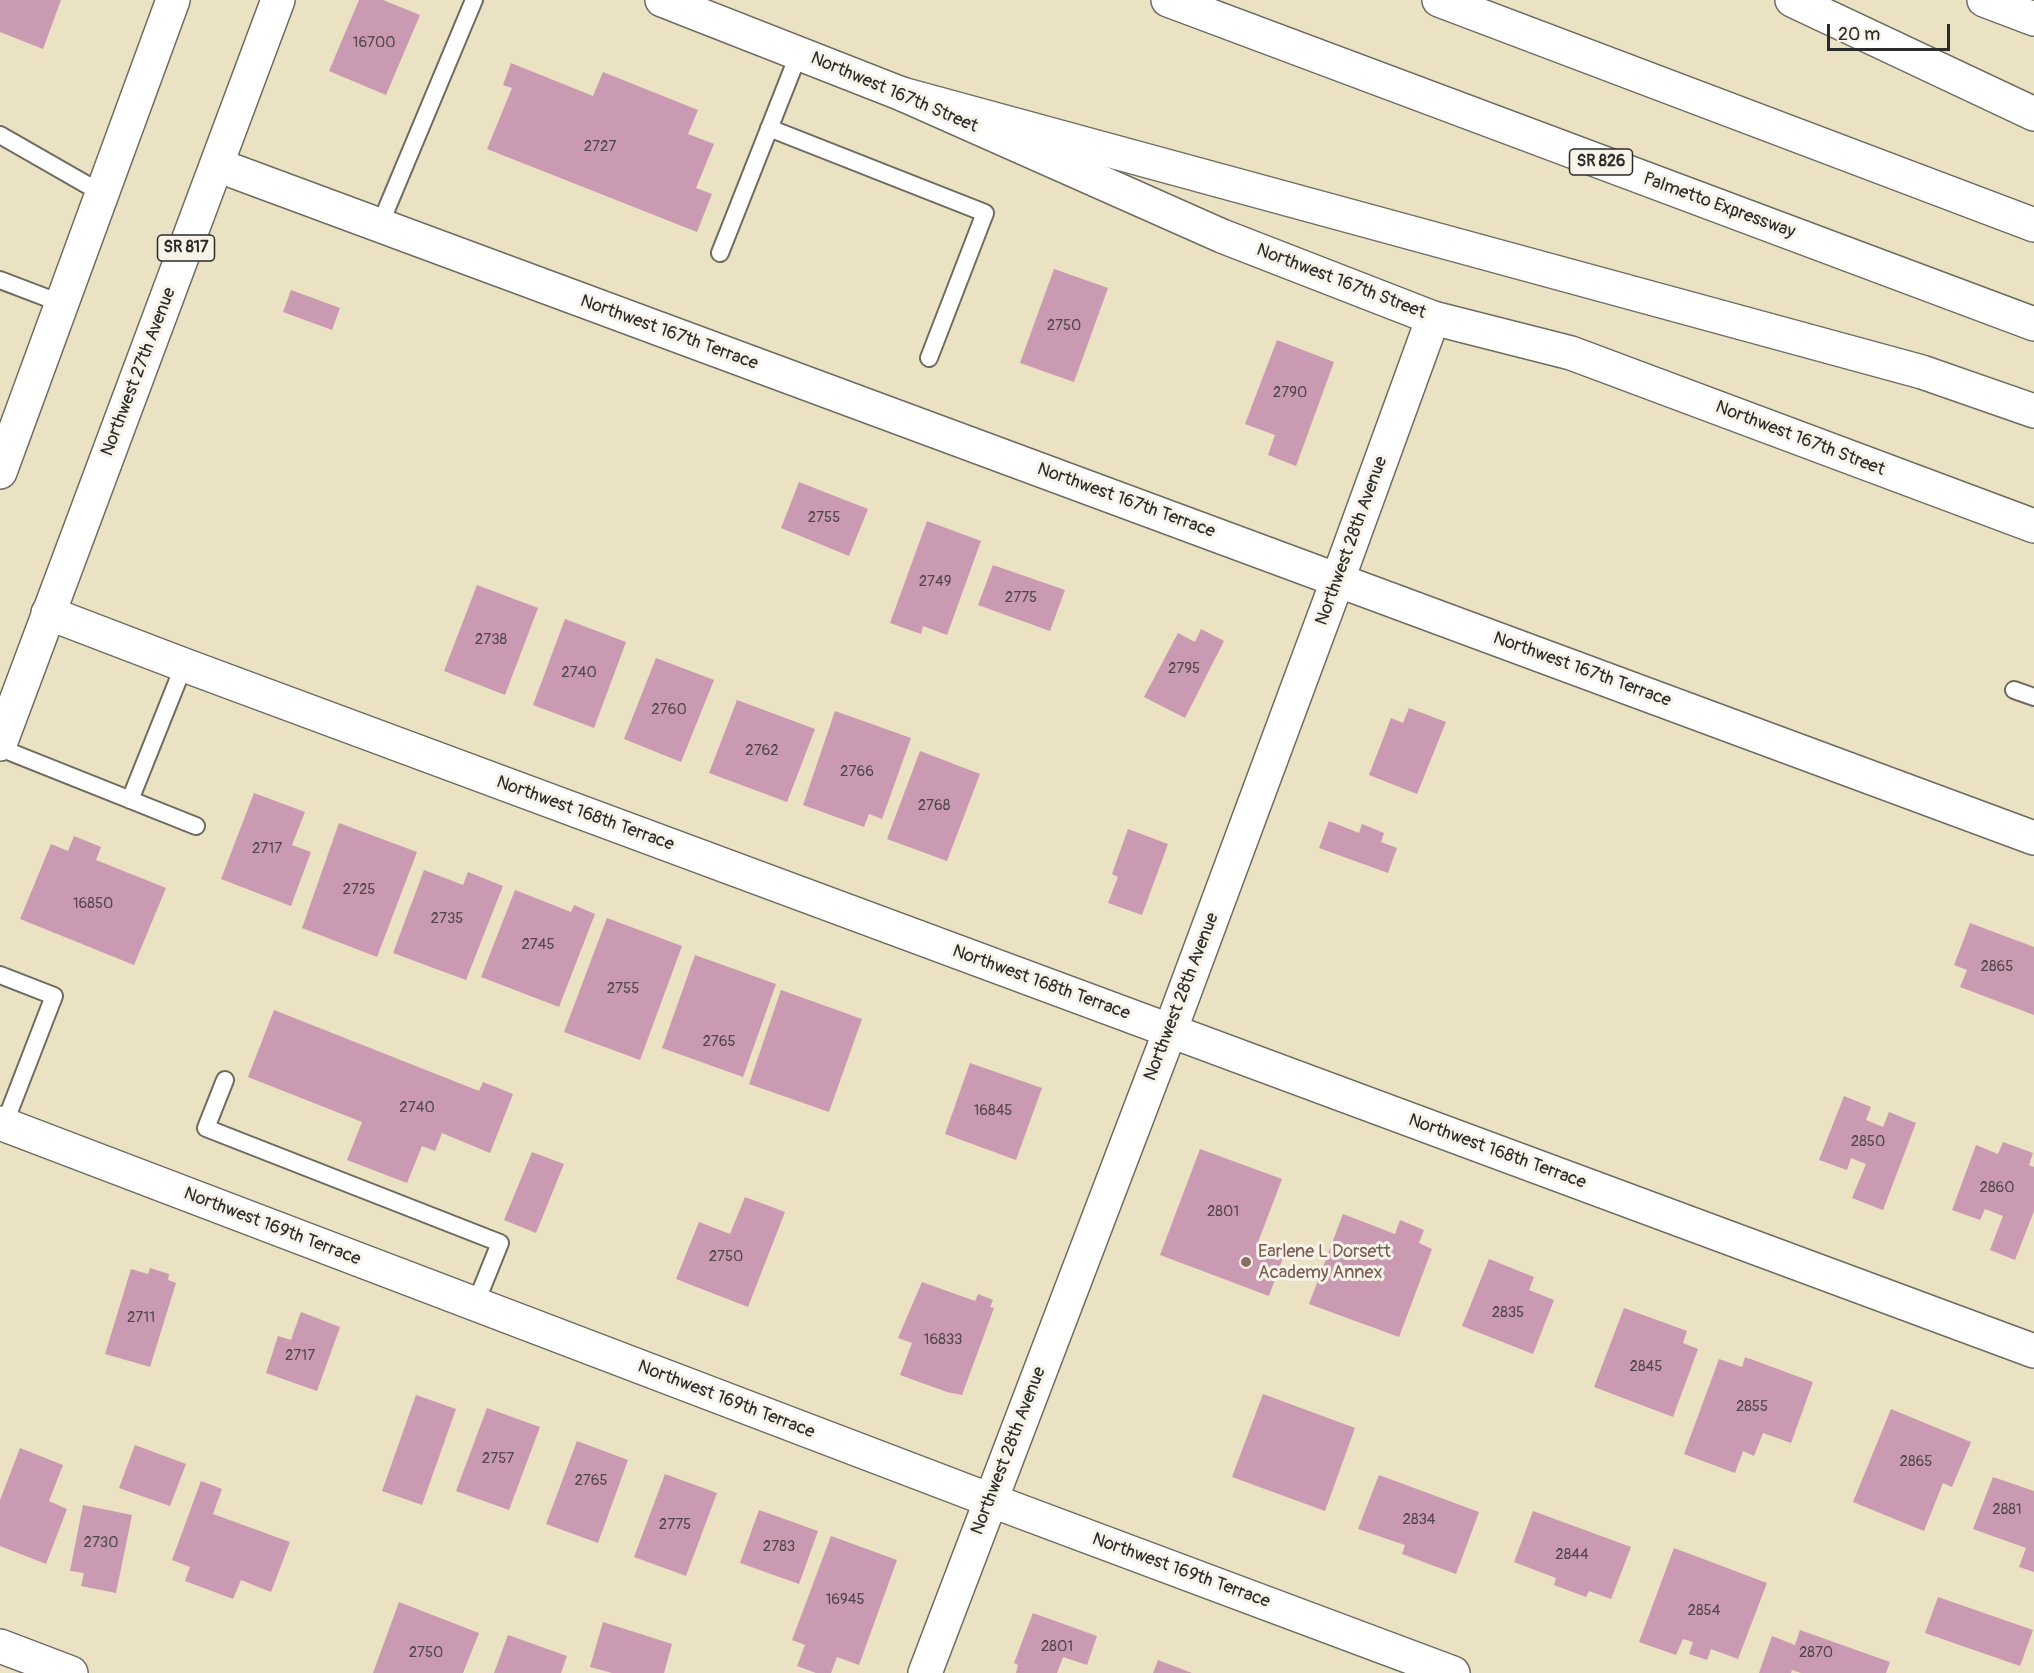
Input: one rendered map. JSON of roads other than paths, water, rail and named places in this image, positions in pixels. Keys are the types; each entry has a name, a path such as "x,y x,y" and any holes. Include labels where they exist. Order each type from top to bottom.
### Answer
{"main road":[{"name":"Northwest 27th Avenue","path":"0,746 278,0"},
{"name":"Northwest 167th Street","path":"662,0 902,94 1222,236 1433,318 1571,353 2034,526"},
{"name":"Palmetto Expressway","path":"1168,0 2034,324"},
{"path":"1439,0 2034,225"},
{"path":"1792,0 2034,114"},
{"path":"1984,0 2034,19"},
{"path":"0,472 103,194 167,2"},
{"path":"902,94 1922,372 2034,411"},
{"name":"Northwest 167th Terrace","path":"217,165 379,227 1338,579 2034,838"},
{"name":"Northwest 28th Avenue","path":"925,1673 1170,1030 1433,318"},
{"name":"Northwest 168th Terrace","path":"48,613 2034,1351"},
{"name":"Northwest 169th Terrace","path":"2,1124 990,1500 1454,1673"},
{"path":"0,1646 71,1673"}],"lane":[{"path":"379,227 474,0"},
{"path":"720,254 799,53"},
{"path":"769,129 985,213 929,358"},
{"path":"0,135 103,194"},
{"path":"0,280 63,304"},
{"path":"130,800 184,665"},
{"path":"2014,690 2034,697"},
{"path":"0,746 196,826"},
{"path":"0,975 54,996 2,1124"},
{"path":"225,1080 206,1128 500,1243 475,1305"}],"place":[{"name":"Earlene L Dorsett Academy Annex","path":"1246,1262"}]}
